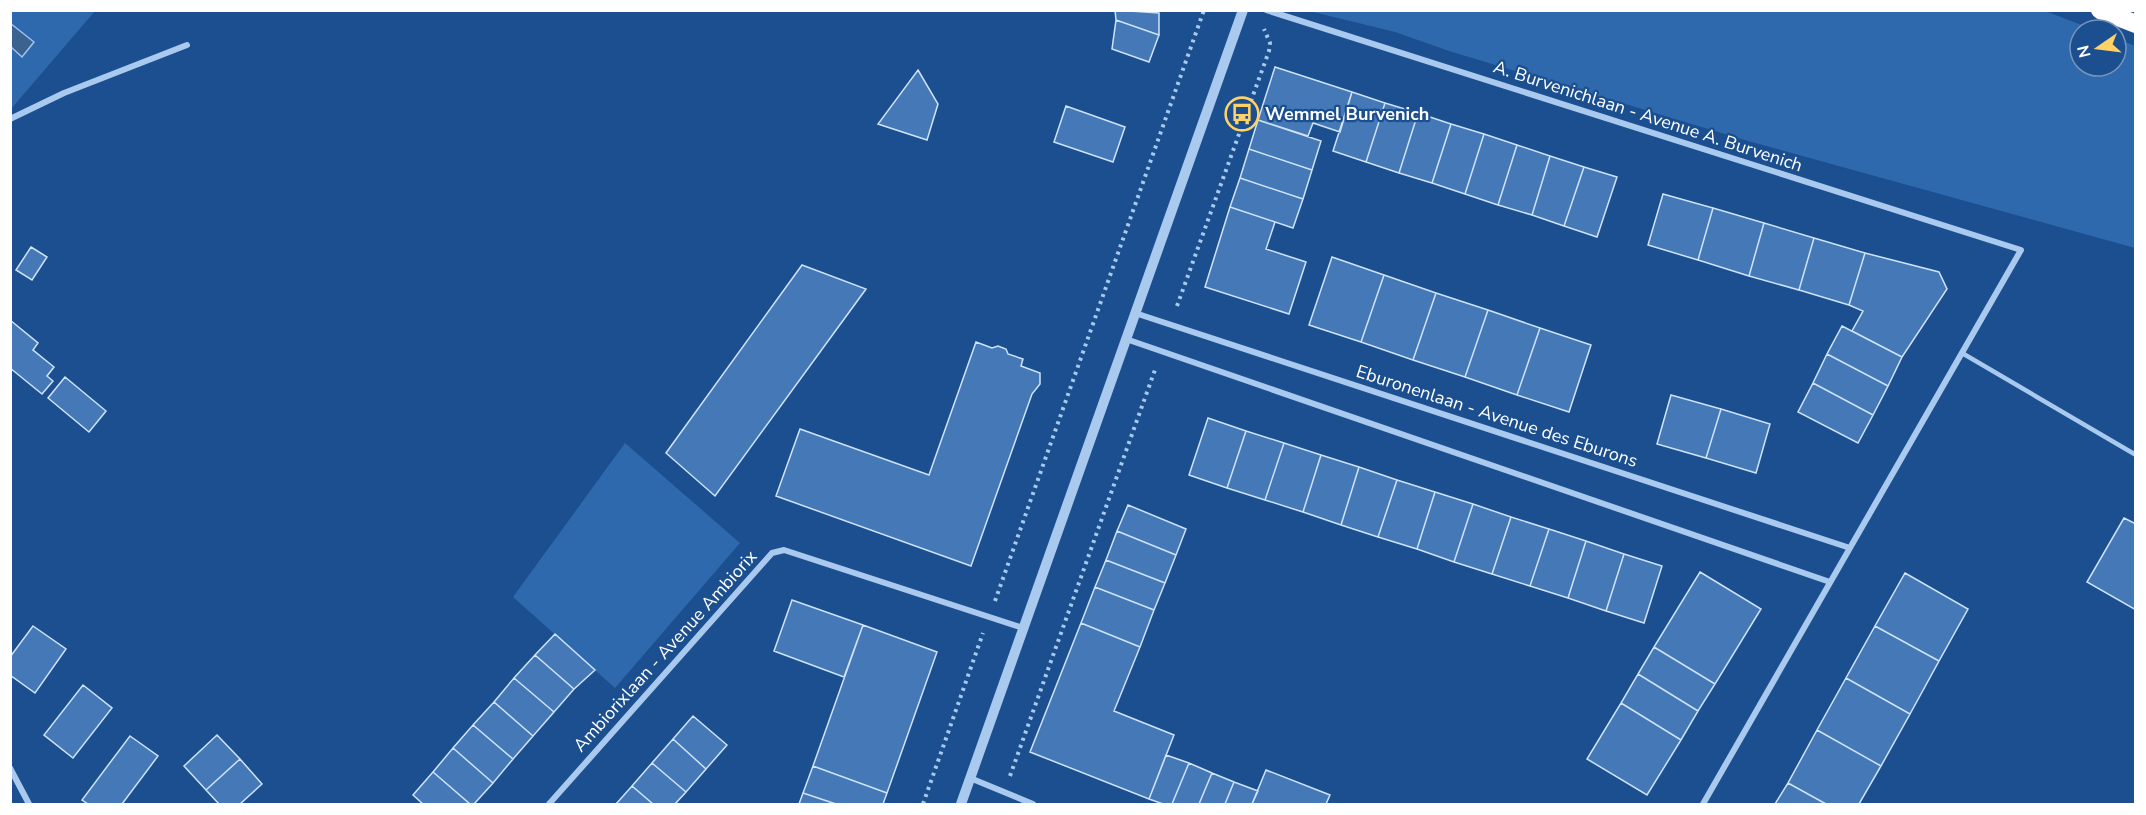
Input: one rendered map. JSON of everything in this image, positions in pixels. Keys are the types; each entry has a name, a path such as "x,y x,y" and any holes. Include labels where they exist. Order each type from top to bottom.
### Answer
{"highway":[{"path":"2100,10 2136,24"}],"street":[{"path":"961,804 1243,10"},
{"name":"A. Burvenichlaan - Avenue A. Burvenich","path":"1267,11 2021,250 1962,353"},
{"path":"10,119 64,93 187,45"},
{"name":"Eburonenlaan - Avenue des Eburons","path":"1135,312 1850,548"},
{"path":"1125,339 1830,582"},
{"path":"1703,804 1962,353"},
{"name":"Ambiorixlaan - Avenue Ambiorix","path":"549,804 772,554 784,550 1023,628"},
{"path":"10,768 29,804"},
{"path":"970,778 1033,804"}],"lane":[{"path":"1962,353 2136,455"}],"path":[{"path":"923,804 1204,10"},
{"path":"1170,324 1269,51 1270,43 1263,30 1267,11"},
{"path":"1004,792 1161,353"}],"shaded area":[{"path":"11,11 95,11 11,109"},
{"path":"1309,11 2045,11 2068,20 2068,78 2128,78 2128,43 2135,46 2135,248 1748,141 1449,51 1395,32"},
{"path":"10,23 34,42 22,57 11,47"},
{"path":"625,443 740,543 615,688 513,597"}],"building":[{"path":"1115,10 1159,13 1159,35 1116,20"},
{"path":"1116,20 1159,35 1149,62 1112,49"},
{"path":"1275,67 1352,92 1340,132 1313,123 1308,136 1258,120"},
{"path":"918,70 938,104 927,140 878,124"},
{"path":"1352,92 1385,103 1366,162 1333,151"},
{"path":"1385,103 1418,113 1399,173 1366,162"},
{"path":"1066,106 1125,127 1113,162 1054,142"},
{"path":"1418,113 1451,124 1432,183 1399,173"},
{"path":"1258,120 1321,141 1312,170 1249,149"},
{"path":"1451,124 1484,134 1465,194 1432,183"},
{"path":"1484,134 1517,145 1498,205 1465,194"},
{"path":"1517,145 1550,156 1532,215 1498,205"},
{"path":"1249,149 1312,170 1303,199 1240,178"},
{"path":"1550,156 1584,167 1564,226 1532,215"},
{"path":"1584,167 1617,177 1597,237 1564,226"},
{"path":"1240,178 1303,199 1293,228 1230,207"},
{"path":"1663,194 1713,208 1698,260 1648,245"},
{"path":"1230,207 1275,222 1266,249 1306,262 1289,314 1205,287"},
{"path":"1713,208 1764,223 1749,276 1698,260"},
{"path":"1764,223 1814,238 1799,290 1749,276"},
{"path":"1814,238 1865,253 1849,305 1799,290"},
{"path":"31,247 47,257 32,280 16,270"},
{"path":"1865,253 1939,272 1947,289 1902,357 1852,331 1863,311 1849,305"},
{"path":"1332,257 1384,275 1361,342 1309,325"},
{"path":"802,265 866,289 715,496 666,453"},
{"path":"1384,275 1436,293 1413,360 1361,342"},
{"path":"1436,293 1488,310 1465,377 1413,360"},
{"path":"1488,310 1540,328 1517,395 1465,377"},
{"path":"10,320 38,343 33,350 54,367 47,376 53,381 42,394 10,368"},
{"path":"1842,326 1902,357 1888,386 1827,354"},
{"path":"1540,328 1591,345 1569,412 1517,395"},
{"path":"976,342 992,348 998,346 1006,349 1008,354 1023,359 1021,366 1040,373 1040,384 1032,394 971,566 776,496 800,429 929,475"},
{"path":"1827,354 1888,386 1873,415 1813,383"},
{"path":"65,377 106,411 89,432 48,398"},
{"path":"1813,383 1873,415 1858,443 1798,412"},
{"path":"1671,395 1721,409 1706,458 1657,444"},
{"path":"1721,409 1770,424 1756,473 1706,458"},
{"path":"1208,418 1246,431 1227,488 1189,475"},
{"path":"1246,431 1284,443 1265,500 1227,488"},
{"path":"1284,443 1321,455 1303,512 1265,500"},
{"path":"1321,455 1359,467 1341,525 1303,512"},
{"path":"1359,467 1397,480 1378,537 1341,525"},
{"path":"1397,480 1435,492 1417,549 1378,537"},
{"path":"1435,492 1473,504 1454,562 1417,549"},
{"path":"1473,504 1511,517 1492,574 1454,562"},
{"path":"1128,505 1186,529 1176,555 1117,531"},
{"path":"1511,517 1549,529 1530,586 1492,574"},
{"path":"2124,518 2136,524 2136,610 2087,582"},
{"path":"1549,529 1586,541 1568,598 1530,586"},
{"path":"1117,531 1176,555 1165,583 1106,560"},
{"path":"1586,541 1624,554 1606,611 1568,598"},
{"path":"1624,554 1662,566 1644,623 1606,611"},
{"path":"1106,560 1165,583 1154,610 1095,587"},
{"path":"1700,572 1761,609 1715,684 1654,647"},
{"path":"1905,573 1968,609 1939,661 1875,626"},
{"path":"1095,587 1154,610 1140,647 1081,623"},
{"path":"792,600 863,625 844,677 774,651"},
{"path":"1081,623 1140,647 1114,711 1174,735 1149,799 1030,752"},
{"path":"863,625 937,652 887,793 813,766"},
{"path":"33,626 66,649 35,693 10,675 10,657"},
{"path":"1875,626 1939,661 1910,714 1846,678"},
{"path":"555,634 595,670 574,689 535,655"},
{"path":"1654,647 1715,684 1698,711 1638,674"},
{"path":"535,655 574,689 554,712 514,678"},
{"path":"1638,674 1698,711 1681,740 1621,703"},
{"path":"514,678 554,712 533,736 494,702"},
{"path":"1846,678 1910,714 1881,766 1817,730"},
{"path":"83,685 112,708 73,758 44,735"},
{"path":"494,702 533,736 513,759 473,725"},
{"path":"1621,703 1681,740 1647,795 1587,759"},
{"path":"693,716 727,745 706,769 673,739"},
{"path":"473,725 513,759 493,783 453,748"},
{"path":"1817,730 1881,766 1859,804 1826,804 1788,783"},
{"path":"217,735 240,759 206,790 184,766"},
{"path":"130,736 158,756 122,804 88,804 82,800"},
{"path":"673,739 706,769 686,792 652,763"},
{"path":"453,748 493,783 474,804 470,804 433,772"},
{"path":"1166,755 1189,763 1172,804 1163,804 1149,799"},
{"path":"240,759 262,784 240,804 219,804 206,790"},
{"path":"652,763 686,792 675,804 653,804 632,786"},
{"path":"1189,763 1212,773 1199,804 1172,804"},
{"path":"813,766 887,793 883,804 836,804 803,793"},
{"path":"1266,770 1330,795 1326,804 1252,804"},
{"path":"433,772 470,804 423,804 413,795"},
{"path":"1212,773 1234,782 1225,804 1199,804"},
{"path":"1234,782 1258,791 1252,804 1225,804"},
{"path":"1788,783 1826,804 1775,804"},
{"path":"632,786 653,804 616,804"},
{"path":"803,793 836,804 799,804"}],"place":[{"name":"Wemmel Burvenich","path":"1242,114"}]}
